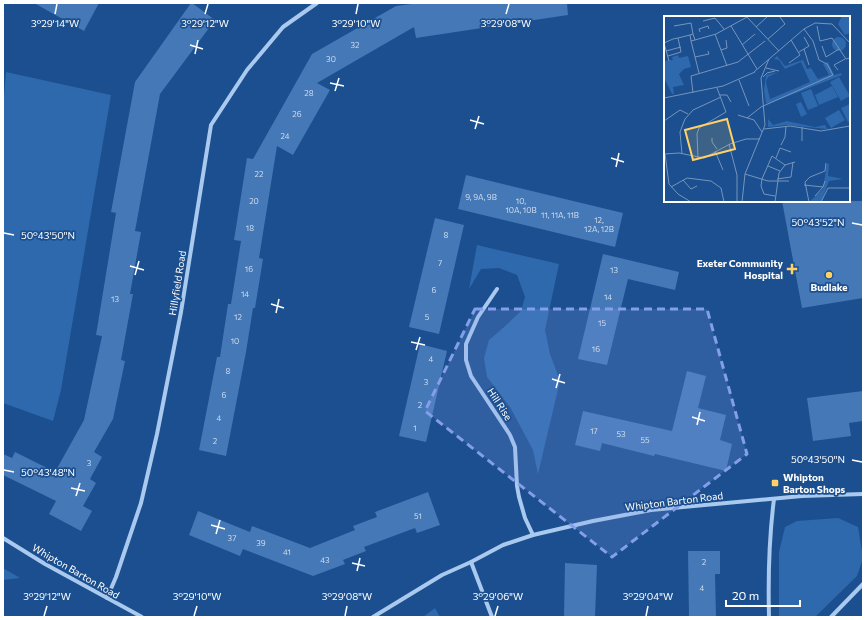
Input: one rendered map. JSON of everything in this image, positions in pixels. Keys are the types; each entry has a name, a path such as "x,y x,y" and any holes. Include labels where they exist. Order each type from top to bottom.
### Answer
{"street":[{"name":"Hillyfield Road","path":"107,598 116,576 140,503 157,434 181,312 211,125 247,70 283,27 317,3"},
{"name":"Hill Rise","path":"497,290 478,317 466,344 466,360 471,376 510,435 515,447 519,497 532,535"},
{"name":"Whipton Barton Road","path":"373,617 442,575 503,545 532,535 592,521 651,510 802,496 863,494"},
{"path":"769,617 768,583 774,499"},
{"name":"Whipton Barton Road","path":"3,538 45,564 142,617"},
{"path":"471,562 492,617"},
{"path":"831,617 863,584"}],"highlighted area":[{"path":"475,309 707,309 747,454 612,557 425,411"}],"shaded area":[{"path":"6,72 111,95 61,390 53,421 3,403 3,109"},
{"path":"477,245 559,264 545,330 550,354 560,381 538,474 533,450 510,407 487,377 484,358 489,340 521,311 525,297 517,275 499,268 481,269 469,289"},
{"path":"838,518 858,527 863,558 857,576 815,617 779,617 779,552 785,527 797,521"},
{"path":"3,568 20,578 3,580"},
{"path":"435,608 440,617 423,617"}],"building":[{"path":"34,3 99,3 84,31"},
{"path":"191,3 215,20 160,94 135,231 141,232 130,294 133,294 121,360 125,361 113,419 94,452 102,457 90,479 96,483 83,506 92,511 81,531 49,514 56,501 3,475 3,454 12,458 15,452 55,472 84,420 102,336 96,335 116,213 111,212 135,82"},
{"path":"419,3 567,3 568,15 416,38 414,27 317,83 330,90 293,155 277,146 259,258 263,259 255,308 253,308 226,456 199,450 217,357 220,357 228,304 231,304 241,241 234,240 247,158 253,159 312,54 396,6"},
{"path":"466,175 623,213 615,247 458,209"},
{"name":"Budlake","path":"863,201 863,298 802,308 782,202"},
{"path":"435,218 464,225 439,334 409,327"},
{"path":"603,254 679,272 675,290 628,279 607,365 578,359"},
{"path":"420,344 447,351 426,442 399,436"},
{"path":"687,371 706,376 698,408 726,415 720,440 732,444 726,471 655,454 654,456 602,443 600,451 575,445 583,411 672,431"},
{"path":"863,391 863,421 849,423 851,436 813,441 807,398"},
{"path":"428,492 440,525 417,533 415,528 364,547 366,551 343,560 345,564 313,576 243,549 240,556 189,535 198,511 250,532 252,526 310,548 355,530 353,526 377,517 375,512"},
{"path":"688,551 720,551 720,574 715,574 716,617 689,617"},
{"path":"565,563 597,565 595,617 564,617"}],"place":[{"name":"Exeter Community Hospital","path":"792,269"},
{"name":"Budlake","path":"829,275"},
{"name":"Whipton Barton Shops","path":"775,483"}]}
